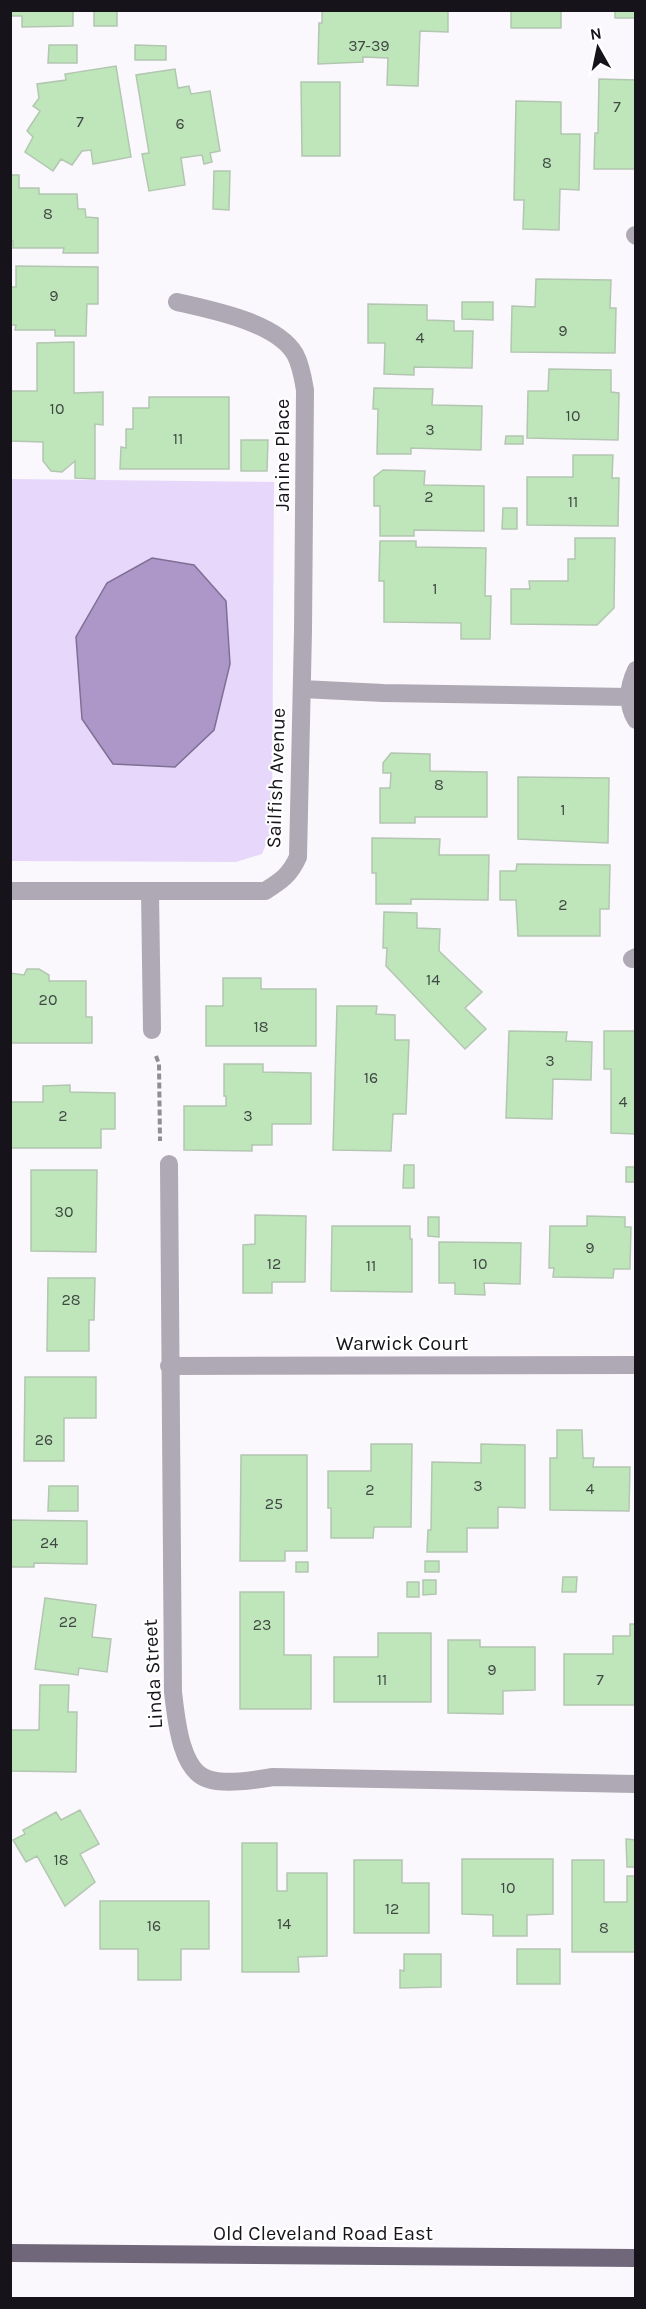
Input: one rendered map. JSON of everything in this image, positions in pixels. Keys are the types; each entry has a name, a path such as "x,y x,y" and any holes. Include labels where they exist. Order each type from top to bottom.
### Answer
{"main road":[{"name":"Old Cleveland Road East","path":"10,2253 636,2258"}],"street":[{"name":"Janine Place","path":"177,302 241,318 279,338 294,352 301,367 305,390 302,689"},
{"path":"636,670 630,684 629,697 636,720"},
{"name":"Sailfish Avenue","path":"10,891 265,891 284,880 292,870 297,857 302,689 383,693 629,697"},
{"path":"150,892 152,1030"},
{"name":"Linda Street","path":"169,1164 173,1692 180,1738 190,1765 207,1779 232,1781 273,1777 636,1784"},
{"name":"Warwick Court","path":"169,1366 636,1365"}],"path":[{"path":"152,1030 153,1049 159,1064 160,1155 161,1160 169,1164"}],"shaded area":[{"path":"11,479 274,482 272,830 262,854 236,862 11,861"},
{"path":"152,558 194,565 226,601 230,664 214,730 175,767 113,764 82,719 76,637 107,583"}],"building":[{"path":"10,10 73,10 73,26 22,27 22,16 10,16"},
{"path":"94,10 117,10 117,26 94,26"},
{"path":"322,10 448,10 448,32 420,31 418,86 387,85 388,58 363,57 363,62 318,64 319,23 322,23"},
{"path":"511,10 561,10 561,28 511,28"},
{"path":"615,10 636,10 636,18 615,18"},
{"path":"49,45 77,45 77,63 48,63"},
{"path":"135,45 166,46 166,60 135,60"},
{"path":"116,66 131,157 93,164 91,150 82,151 72,165 61,159 53,171 25,152 33,137 27,131 40,111 33,106 39,98 37,84 66,80 65,74"},
{"path":"175,69 178,88 189,86 191,94 210,91 220,151 210,153 212,162 204,164 202,155 181,158 185,185 149,191 142,154 149,153 136,75"},
{"path":"599,79 636,80 636,169 594,169 595,133 598,133"},
{"path":"301,82 340,82 340,156 302,156"},
{"path":"516,101 561,102 561,134 580,134 579,190 560,189 559,230 523,229 524,200 514,200"},
{"path":"214,171 230,171 229,210 213,209"},
{"path":"10,175 19,175 19,188 39,188 39,194 77,194 78,209 85,209 86,217 98,218 98,253 63,253 64,248 13,248 13,241 10,241"},
{"path":"16,266 98,267 98,304 87,304 86,336 55,336 55,330 15,330 16,325 10,325 10,287 16,287"},
{"path":"536,279 611,280 610,308 616,308 615,353 511,352 512,306 535,307"},
{"path":"462,302 493,302 493,320 462,319"},
{"path":"368,304 427,305 427,320 454,321 454,331 473,331 472,368 414,367 414,375 384,374 385,343 368,343"},
{"path":"74,342 74,393 103,392 103,425 95,424 95,479 75,478 75,461 62,472 51,471 43,461 43,442 10,441 10,391 37,391 37,343"},
{"path":"549,369 611,370 611,392 619,393 618,440 527,438 528,391 548,391"},
{"path":"374,388 433,389 432,405 482,406 481,450 411,448 411,454 377,454 378,409 373,409"},
{"path":"149,397 229,397 229,469 120,469 121,447 126,448 126,429 133,429 133,408 149,408"},
{"path":"506,436 523,436 523,444 505,444"},
{"path":"241,440 268,440 267,471 241,471"},
{"path":"573,455 613,455 612,478 619,478 618,526 527,525 527,477 573,477"},
{"path":"383,470 425,471 424,485 484,486 484,531 414,530 414,536 380,536 380,506 374,506 374,477"},
{"path":"503,508 517,508 517,529 502,529"},
{"path":"575,538 615,538 614,608 597,625 511,624 511,589 530,589 529,581 568,581 568,559 575,559"},
{"path":"380,541 416,541 416,547 486,548 485,596 491,596 490,639 461,639 461,623 384,622 384,581 379,581"},
{"path":"391,753 430,754 430,771 487,772 487,817 415,817 415,823 380,823 380,788 390,788 391,773 383,773 383,763"},
{"path":"518,777 609,778 608,843 518,839"},
{"path":"372,838 440,839 439,855 489,855 488,900 411,899 411,904 376,904 376,873 372,873"},
{"path":"517,864 610,865 609,909 600,909 600,936 518,936 516,900 500,900 500,871 516,871"},
{"path":"384,912 417,913 417,928 440,929 439,951 482,992 465,1008 486,1029 465,1049 386,966 387,948 383,948"},
{"path":"27,969 39,969 49,975 49,981 86,981 86,1017 92,1017 92,1043 10,1043 10,973 24,975"},
{"path":"223,978 261,978 261,989 316,989 316,1046 206,1046 206,1006 223,1006"},
{"path":"337,1006 377,1006 376,1014 395,1015 395,1040 409,1040 406,1114 393,1114 391,1151 333,1150"},
{"path":"509,1031 567,1032 566,1041 592,1042 591,1080 553,1079 552,1119 506,1118"},
{"path":"604,1031 636,1031 636,1134 611,1133 611,1069 604,1069"},
{"path":"224,1064 263,1064 263,1072 311,1073 311,1124 272,1124 272,1145 252,1145 252,1151 184,1150 184,1106 226,1106"},
{"path":"70,1085 70,1092 115,1093 115,1129 101,1129 101,1148 10,1148 10,1102 43,1102 43,1086"},
{"path":"404,1165 414,1165 414,1188 403,1188"},
{"path":"626,1167 636,1167 636,1182 626,1182"},
{"path":"31,1170 97,1170 96,1252 31,1251"},
{"path":"255,1215 306,1216 305,1282 272,1282 272,1293 243,1293 243,1245 255,1244"},
{"path":"587,1216 625,1217 625,1227 631,1227 630,1269 614,1269 613,1278 553,1277 554,1268 549,1268 550,1226 587,1226"},
{"path":"428,1217 439,1217 439,1237 428,1236"},
{"path":"332,1226 410,1226 412,1292 331,1291"},
{"path":"439,1242 521,1243 520,1284 484,1283 485,1295 455,1294 455,1283 439,1283"},
{"path":"48,1278 95,1278 94,1320 89,1320 89,1351 47,1351"},
{"path":"25,1377 96,1377 96,1418 64,1418 64,1461 24,1461"},
{"path":"557,1430 582,1430 583,1458 594,1458 593,1467 630,1467 629,1511 550,1510 550,1458 557,1458"},
{"path":"371,1444 412,1444 411,1527 374,1527 373,1538 331,1538 328,1471 371,1471"},
{"path":"481,1444 525,1445 525,1508 498,1507 498,1528 467,1528 467,1552 427,1552 428,1530 431,1530 432,1462 481,1463"},
{"path":"241,1455 307,1455 307,1551 285,1551 285,1561 240,1561"},
{"path":"49,1486 78,1486 78,1511 48,1511"},
{"path":"10,1520 87,1521 87,1564 34,1563 34,1567 10,1567"},
{"path":"425,1561 439,1561 439,1572 425,1572"},
{"path":"296,1562 308,1562 308,1572 296,1572"},
{"path":"563,1577 577,1577 576,1592 562,1592"},
{"path":"423,1580 436,1580 436,1594 423,1595"},
{"path":"407,1582 419,1582 419,1597 407,1597"},
{"path":"240,1592 284,1592 284,1655 311,1655 311,1709 240,1709"},
{"path":"45,1598 96,1605 92,1637 111,1639 107,1672 79,1668 78,1675 35,1669"},
{"path":"630,1624 636,1624 636,1705 564,1705 564,1654 613,1654 613,1636 630,1636"},
{"path":"378,1633 431,1633 431,1702 334,1702 334,1657 378,1657"},
{"path":"448,1640 480,1640 480,1647 535,1647 535,1690 503,1691 503,1714 448,1713"},
{"path":"40,1685 69,1685 68,1712 77,1712 76,1772 10,1771 10,1730 39,1730"},
{"path":"80,1810 99,1844 80,1854 95,1882 65,1906 37,1856 26,1862 13,1840 25,1834 23,1830 56,1812 61,1820"},
{"path":"626,1839 636,1840 636,1867 627,1867"},
{"path":"242,1843 277,1843 277,1891 287,1891 287,1873 327,1873 327,1956 298,1957 299,1972 242,1972"},
{"path":"462,1859 553,1859 553,1914 527,1915 527,1936 493,1936 493,1915 462,1914"},
{"path":"354,1860 402,1860 402,1883 429,1883 429,1933 354,1933"},
{"path":"572,1860 604,1860 604,1902 627,1902 627,1876 636,1876 636,1952 572,1952"},
{"path":"100,1901 209,1901 209,1949 181,1949 181,1980 138,1980 138,1949 100,1949"},
{"path":"517,1949 560,1949 560,1984 517,1984"},
{"path":"404,1954 441,1954 441,1987 400,1988 400,1970 404,1971"}]}
